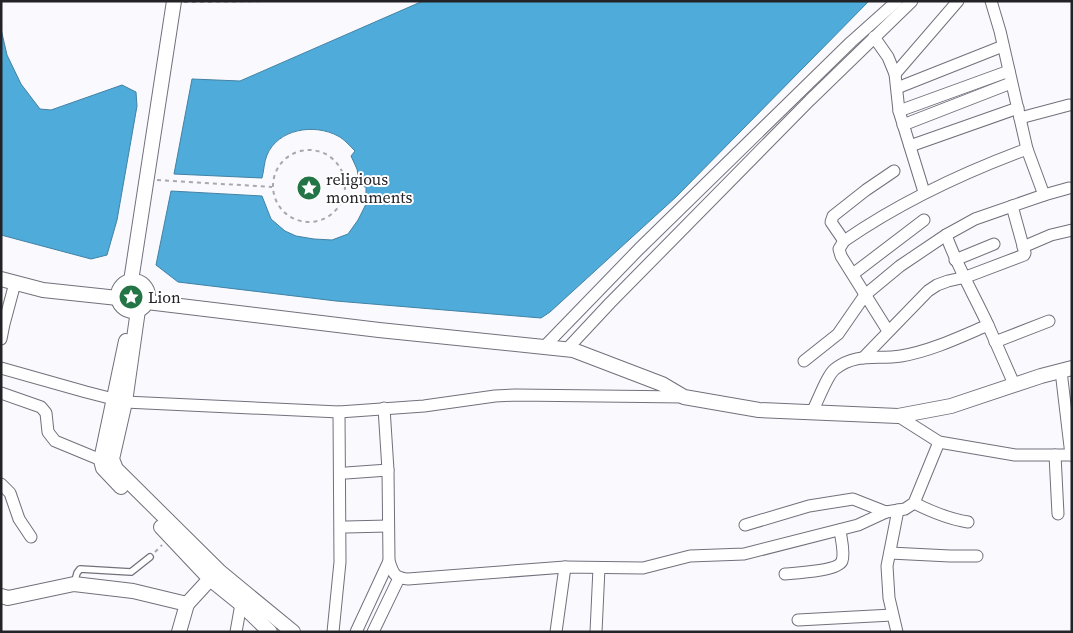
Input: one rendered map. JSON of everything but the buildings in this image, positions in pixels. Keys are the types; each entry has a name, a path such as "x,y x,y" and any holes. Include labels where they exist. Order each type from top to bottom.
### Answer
{"street":[{"path":"131,281 174,1"},
{"path":"545,346 639,249 850,42 897,1"},
{"path":"566,349 792,118 912,1"},
{"path":"895,74 958,1"},
{"path":"991,1 1028,149 1044,195"},
{"path":"874,37 888,57 895,74 899,111 924,192"},
{"path":"897,88 1003,46"},
{"path":"899,111 1009,71"},
{"path":"903,125 1011,84"},
{"path":"910,146 1019,113 1069,105"},
{"path":"783,108 792,118"},
{"path":"888,331 841,256 839,250 844,241 924,192 992,162 1028,149"},
{"path":"844,241 831,222 833,216 894,171"},
{"path":"804,361 838,334 865,295 900,266 946,235 975,219 1069,188"},
{"path":"863,358 928,291 948,281 966,277 1022,257 1025,253 1012,206"},
{"path":"853,274 924,220"},
{"path":"1023,247 1051,235 1072,230"},
{"path":"946,235 955,260 966,277 1014,384"},
{"path":"955,260 994,244"},
{"path":"1,279 43,290 118,298"},
{"path":"270,632 241,604 116,469 112,459 120,401 139,308 148,294 146,288 137,282 131,281 126,283 121,287 118,298 124,308 139,308 379,330 566,349 662,384 684,397"},
{"path":"1,339 2,323 15,283"},
{"path":"995,342 1049,321"},
{"path":"812,412 833,370 848,360 901,356 934,348 988,325"},
{"path":"1,368 120,401 339,412 516,395 684,397 759,410 898,416 951,406 1014,384 1066,369 1071,455 1014,455 939,442 898,416"},
{"path":"1,393 41,407 46,413 48,432 55,441 101,460"},
{"path":"120,401 101,460 103,468 169,536 215,576 292,632"},
{"path":"384,408 388,470 389,561 393,573 399,578 408,579 565,567 643,568 690,556 744,554 840,530 870,521 886,512 898,510 914,503 939,442"},
{"path":"333,632 340,562 339,412"},
{"path":"1055,455 1058,514"},
{"path":"346,473 388,470"},
{"path":"1,484 10,493 19,519 31,537"},
{"path":"745,525 809,506 853,499 886,512"},
{"path":"914,503 937,514 968,522"},
{"path":"897,632 889,598 887,566 898,510"},
{"path":"346,527 388,526"},
{"path":"785,574 831,568 839,565 842,562 843,554 840,530"},
{"path":"890,553 978,556"},
{"path":"356,632 389,561"},
{"path":"556,632 565,567"},
{"path":"596,632 599,568"},
{"path":"179,632 187,604 215,576"},
{"path":"373,632 399,578"},
{"path":"1,596 8,598 74,584 132,591 187,604"},
{"path":"236,632 241,604"},
{"path":"798,620 892,615"}],"lane":[{"path":"74,584 80,569 131,572 150,558"}],"path":[{"path":"180,1 220,3 269,1"},
{"path":"308,150 325,154 335,161 342,171 345,191 341,203 333,213 322,219 310,222 292,218 282,210 276,200 273,187 277,169 285,159 296,152 308,150"},
{"path":"147,180 273,187"},
{"path":"150,558 169,536"}],"water":[{"path":"423,1 869,1 676,197 550,312 541,318 336,301 178,282 156,265 171,191 262,196 271,219 285,231 296,236 332,240 348,234 366,204 366,187 360,186 357,169 351,156 355,151 340,137 329,132 308,129 288,134 279,139 267,155 262,178 174,174 192,79 240,81"},
{"path":"1,29 7,55 21,84 40,109 51,110 122,85 136,92 137,106 117,220 107,255 91,259 1,235"}],"place":[{"name":"religious monuments","path":"309,188"},
{"name":"Lion","path":"131,297"}]}
